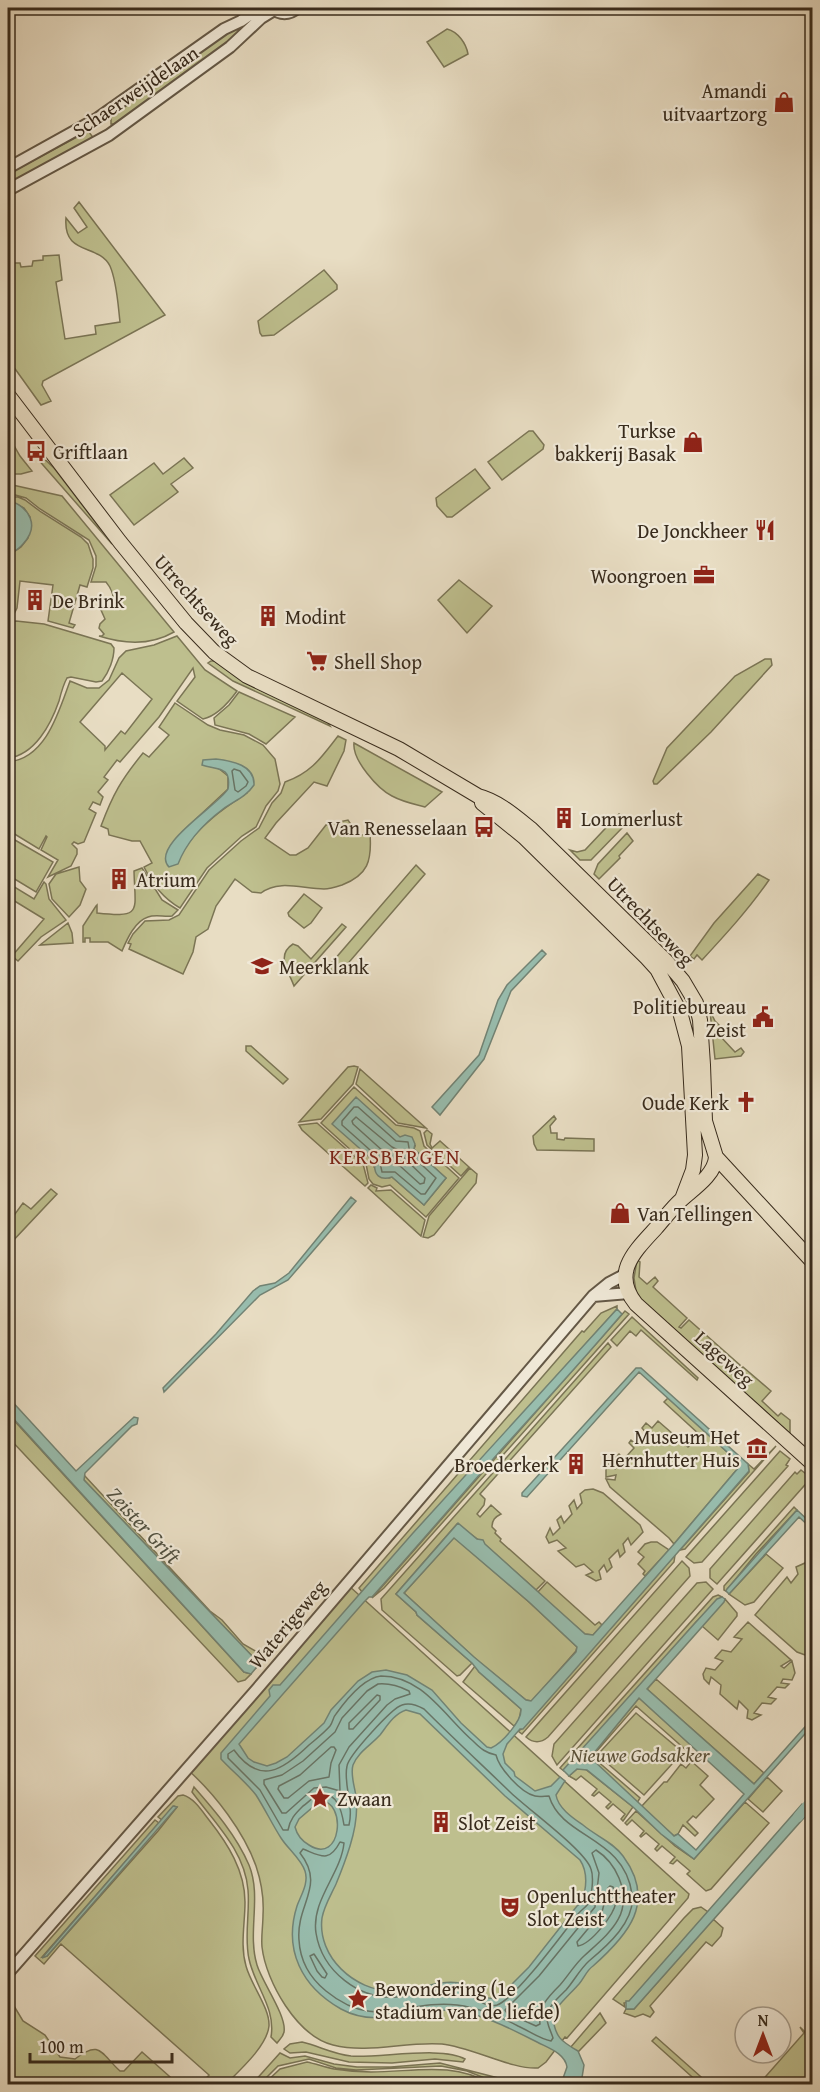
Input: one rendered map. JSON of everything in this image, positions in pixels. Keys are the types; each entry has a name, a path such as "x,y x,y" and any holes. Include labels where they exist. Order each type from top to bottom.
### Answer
{"main road":[{"name":"Utrechtseweg","path":"8,395 120,542 186,623 214,652 247,676 399,749 478,796 487,798 531,829 666,961 691,993 700,1020 705,1121 716,1157"},
{"name":"Utrechtseweg","path":"478,796 483,804 524,837 642,953 661,976 680,1012 689,1046 695,1139 694,1163 682,1199"},
{"path":"629,1293 626,1274 628,1261 682,1199 697,1187 715,1163 716,1157"},
{"path":"716,1157 813,1261"},
{"name":"Lageweg","path":"629,1293 636,1304 813,1463"}],"street":[{"name":"Schaerweijdelaan","path":"8,168 98,118 224,29 260,8"},
{"path":"273,9 290,13 297,8"},
{"name":"Schaerweijdelaan","path":"8,190 110,135 206,66 273,9"},
{"name":"Waterigeweg","path":"8,1973 257,1689 593,1296 609,1283 626,1274"},
{"path":"593,1296 629,1293"}],"green space":[{"path":"257,17 243,27 230,42 117,124 111,124 111,114 226,32"},
{"path":"447,29 461,38 468,54 444,67 427,42"},
{"path":"88,131 92,136 90,140 8,187 8,174"},
{"path":"79,202 165,315 43,381 42,385 51,401 41,405 8,359 8,263 20,263 21,267 32,266 33,261 43,260 43,256 59,255 62,280 56,282 65,339 96,334 95,326 120,322 116,286 110,266 98,254 75,244 67,230 66,218 78,233 87,227 74,208"},
{"path":"324,270 337,285 337,289 274,335 262,336 258,321"},
{"path":"529,431 533,431 544,445 543,449 502,480 488,462"},
{"path":"8,435 20,456 32,471 8,474"},
{"path":"37,452 54,468 112,544 34,455"},
{"path":"184,458 193,468 171,484 178,492 134,525 110,495 154,463 163,474"},
{"path":"475,469 490,488 452,517 447,517 437,506 436,498"},
{"path":"8,484 62,496 174,632 146,642 118,641 99,636 104,634 99,628 105,619 101,610 112,605 113,596 106,582 91,582 96,566 96,556 89,540 26,498 8,493"},
{"path":"8,497 25,500 88,544 93,559 93,568 87,587 80,585 69,623 75,625 73,628 48,621 53,585 20,581 17,608 13,616 8,617 8,556 21,547 28,538 30,517 24,508 8,500"},
{"path":"459,580 492,606 467,633 438,600"},
{"path":"16,621 44,624 111,644 114,652 111,665 102,681 67,678 56,710 41,737 26,751 8,758 8,623"},
{"path":"177,636 205,670 237,691 218,712 203,719 177,701 195,677 193,668 159,717 120,762 117,760 104,777 108,780 98,792 103,797 100,805 93,802 89,809 96,813 84,842 72,844 77,849 77,854 71,866 48,877 58,860 41,850 47,837 39,849 8,830 8,762 21,759 41,743 56,719 70,681 87,688 99,688 109,680 119,658 126,651 154,645","holes":["122,673 152,699 125,734 121,731 105,750 105,746 80,722"]},
{"path":"765,659 771,659 772,665 711,732 657,784 654,784 653,781 667,748 735,676"},
{"path":"215,661 327,721 330,726 233,681 208,663"},
{"path":"239,692 295,717 266,744 249,734 215,725 214,718 229,705"},
{"path":"175,703 208,725 244,735 263,745 275,759 280,784 256,827 242,836 207,868 180,908 159,891 151,880 144,867 152,863 140,841 109,835 108,829 101,826 118,788 129,771 143,753 149,757 169,735 159,727","holes":["217,767 248,771 247,793 204,826 183,851 182,832 228,789 228,776"]},
{"path":"338,736 346,740 344,751 327,786 314,782 265,838 290,855 296,855 308,848 326,825 348,820 361,835 370,834 369,859 363,872 351,881 331,888 275,886 261,893 252,892 235,879 216,906 208,929 196,937 193,952 183,974 129,949 131,944 128,943 133,934 145,921 169,920 179,915 209,870 259,828 272,803 281,793 285,782 309,769"},
{"path":"354,743 442,792 425,807 392,796 380,787 361,765 354,750"},
{"path":"619,814 624,817 624,826 591,860 580,860 570,850 577,852 585,850"},
{"path":"627,833 633,841 599,879 594,874 598,864"},
{"path":"8,836 53,862 36,892 8,875"},
{"path":"416,865 425,874 338,975 328,967"},
{"path":"79,867 80,881 86,889 80,905 69,917 52,899 49,884 56,874"},
{"path":"142,868 162,900 178,910 172,916 154,916 143,919 132,931 122,951 108,942 90,942 90,938 85,938 83,942 83,926 97,905 97,913 122,914 129,913 133,909 135,904 134,871"},
{"path":"758,874 769,880 745,911 702,960 697,955 694,959 690,956 714,923"},
{"path":"44,882 49,899 66,920 41,937 18,961 12,956 44,919 8,897 8,883 34,899"},
{"path":"304,894 322,908 311,923 304,928 288,913"},
{"path":"68,923 73,943 40,945"},
{"path":"342,924 346,927 294,986 284,958 288,948 293,944 298,946 311,959"},
{"path":"710,1011 715,1021 723,1029 719,1035 735,1052 741,1048 744,1052 741,1056 715,1059"},
{"path":"246,1046 251,1046 288,1079 283,1084 246,1051"},
{"path":"348,1067 358,1067 353,1084 321,1119 299,1122"},
{"path":"360,1069 426,1128 398,1123 356,1084"},
{"path":"354,1087 396,1125 420,1131 424,1146 459,1178 426,1217 390,1185 382,1187 373,1184 369,1179 366,1164 321,1123","holes":["415,1146 414,1149 446,1178 424,1205 392,1177 389,1178 374,1167 375,1162"]},
{"path":"554,1116 556,1119 550,1126 551,1133 557,1133 557,1139 594,1139 594,1151 537,1150 533,1136"},
{"path":"317,1123 363,1164 368,1183 365,1186 299,1125"},
{"path":"427,1130 432,1134 430,1144 432,1148 440,1141 469,1167 461,1176 427,1145 424,1133"},
{"path":"470,1168 477,1174 476,1183 434,1235 428,1238 423,1237 429,1216"},
{"path":"371,1185 377,1188 376,1191 391,1190 425,1220 421,1236 368,1188"},
{"path":"51,1189 57,1194 8,1246 8,1223 13,1220 12,1218 23,1203 31,1209"},
{"path":"637,1260 640,1262 639,1277 647,1284 655,1277 658,1281 653,1287 687,1318 679,1327 681,1328 689,1320 740,1365 732,1374 734,1376 743,1367 771,1391 762,1401 778,1416 781,1413 790,1420 790,1434 637,1297 634,1278"},
{"path":"617,1306 617,1309 362,1592 359,1588 582,1331 584,1332 601,1313"},
{"path":"625,1311 629,1314 384,1588 372,1598"},
{"path":"632,1317 698,1378 697,1380 641,1330 636,1336 630,1331 617,1346 611,1340"},
{"path":"608,1343 611,1347 480,1494 485,1499 484,1505 477,1514 480,1517 491,1505 501,1514 494,1519 492,1527 501,1539 500,1541 545,1581 536,1590 484,1544 457,1524 396,1594 472,1663 457,1676 382,1610 381,1599"},
{"path":"668,1398 738,1462 739,1467 674,1544 610,1487 606,1479 615,1480 616,1475 606,1477 609,1464 615,1469 621,1463 615,1458 619,1454 624,1459 634,1448 629,1443 631,1440 637,1445 647,1434 642,1428 646,1423 652,1428 658,1421 688,1447 701,1436 664,1402"},
{"path":"10,1416 244,1672 251,1674 245,1680 238,1682 8,1437"},
{"path":"776,1446 685,1549 680,1550 749,1472 748,1464 754,1469"},
{"path":"780,1451 790,1459 786,1465 788,1466 702,1562 694,1563 686,1557"},
{"path":"801,1470 811,1478 717,1584 710,1578 710,1569 795,1472 797,1474"},
{"path":"84,1475 243,1644 266,1657 256,1668 254,1658 84,1480"},
{"path":"593,1489 603,1493 640,1525 643,1532 631,1545 628,1538 623,1544 625,1552 620,1557 618,1550 609,1559 612,1567 607,1572 604,1565 599,1571 601,1579 596,1581 586,1575 593,1572 584,1564 576,1567 558,1551 566,1548 557,1540 549,1543 546,1537 550,1528 553,1535 560,1528 557,1520 561,1516 564,1523 572,1514 569,1506 574,1500 577,1509 582,1503 580,1494 585,1490"},
{"path":"794,1507 797,1510 756,1554 726,1591 724,1590 724,1586"},
{"path":"454,1537 577,1647 532,1701 526,1700 479,1662 404,1593"},
{"path":"657,1542 669,1550 645,1576 643,1574 645,1571 638,1564 644,1557 638,1552 645,1544"},
{"path":"766,1554 783,1568 754,1602 745,1605 729,1594"},
{"path":"675,1555 674,1562 522,1734 518,1731 523,1728"},
{"path":"682,1561 689,1568 690,1576 548,1737 537,1742 526,1737"},
{"path":"805,1563 812,1569 806,1572 812,1578 812,1653 805,1655 797,1652 755,1615 787,1577 791,1583 798,1574 796,1567"},
{"path":"547,1582 595,1625 599,1622 602,1625 593,1635 585,1634 537,1593"},
{"path":"706,1582 713,1589 557,1765 552,1756 554,1744 697,1583"},
{"name":"Slot Zeist","path":"348,1585 689,1894 688,1898 567,2038 565,2037 546,2062 538,2068 517,2066 466,2049 442,2044 374,2048 333,2045 307,2031 277,1991 265,1961 262,1943 262,1890 251,1853 228,1814 188,1770"},
{"path":"718,1595 722,1597 696,1622 564,1771 560,1768 713,1597"},
{"path":"725,1599 737,1616 718,1640 702,1626"},
{"path":"748,1622 791,1660 781,1666 784,1668 792,1661 795,1673 792,1680 783,1679 781,1683 789,1684 785,1688 777,1687 768,1697 776,1699 771,1704 762,1703 754,1713 761,1715 752,1720 747,1718 748,1710 739,1701 737,1709 720,1694 721,1685 711,1677 709,1684 703,1674 706,1668 715,1670 723,1661 715,1658 722,1650 731,1652 742,1639 734,1637"},
{"path":"475,1666 521,1709 519,1721 514,1726 463,1682"},
{"path":"656,1679 764,1773 754,1784 647,1689"},
{"path":"639,1698 691,1745 686,1750 636,1706 596,1752 595,1759 640,1798 637,1803 593,1760 592,1755"},
{"name":"Nieuwe Godsakker","path":"636,1713 680,1750 681,1754 644,1795 599,1756 600,1752"},
{"path":"690,1760 708,1776 700,1785 714,1799 696,1818 693,1816 687,1822 698,1833 695,1836 683,1825 678,1834 674,1836 641,1807 664,1782 667,1782 681,1764 686,1768"},
{"path":"584,1768 633,1807 623,1821 621,1819 625,1814 613,1804 608,1809 606,1807 611,1802 599,1792 592,1795 597,1789 581,1776 576,1780 569,1776 577,1769"},
{"path":"767,1777 782,1791 763,1812 748,1799"},
{"path":"194,1787 231,1833 244,1854 253,1877 254,1953 257,1965 282,2017 284,2034 277,2043 271,2037 271,2017 249,1959 246,1876 235,1850 192,1792"},
{"path":"183,1795 198,1805 229,1848 239,1869 245,1902 244,1958 248,1973 269,2019 267,2034 263,2042 226,2084 201,2084 209,2075 61,1944 44,1964 35,1956 155,1820 159,1823 42,1957 47,1956 177,1807 174,1806 162,1820 158,1817 178,1796"},
{"path":"745,1802 769,1823 711,1889 706,1891 687,1874 690,1871 677,1860 673,1864 670,1863 675,1857 662,1846 657,1851 655,1849 659,1844 646,1833 641,1837 644,1831 632,1820 627,1825 625,1823 636,1811 675,1846 694,1859"},
{"path":"701,1907 708,1912 629,2002 624,2003 625,2007 613,1999 684,1918 693,1909"},
{"path":"713,1919 723,1928 721,1936 712,1946 706,1942 650,2006 654,2012 650,2017 643,2014 635,2017 624,2013 626,2009 634,2009"},
{"path":"11,2001 23,2021 45,2035 60,2057 75,2059 90,2050 96,2050 104,2054 120,2071 124,2071 142,2052 178,2084 8,2084 8,2005"},
{"path":"600,2013 606,2023 578,2052 570,2048"},
{"path":"800,2027 812,2039 812,2084 759,2084 776,2065 793,2065 793,2045 804,2033"},
{"path":"656,2037 709,2084 700,2084 652,2041"},
{"path":"302,2042 351,2056 442,2053 465,2059 463,2062 435,2059 392,2063 349,2062 306,2052 290,2053 284,2049 290,2044"},
{"path":"280,2053 290,2058 305,2056 334,2064 357,2067 440,2063 506,2080 512,2084 496,2084 467,2071 441,2066 356,2070 336,2068 309,2059 278,2066 260,2084 252,2084"},
{"path":"307,2062 357,2072 447,2070 462,2072 492,2084 264,2084 280,2069"}],"water":[{"path":"8,500 27,512 32,524 28,537 8,556"},
{"path":"216,759 235,763 247,769 251,773 254,785 244,796 209,821 191,840 178,864 169,867 165,858 177,837 228,789 229,781 225,772 202,765 203,760"},
{"path":"542,950 546,954 511,991 484,1059 440,1115 432,1107 479,1055 498,1000 507,985"},
{"path":"356,1097 400,1137 405,1135 412,1137 415,1144 414,1149 446,1178 424,1205 392,1177 378,1176 375,1162 332,1124"},
{"path":"351,1197 356,1201 288,1280 260,1295 164,1392 163,1388 216,1334 253,1291 260,1286 275,1283 289,1273"},
{"path":"617,1309 622,1314 239,1744 248,1758 267,1766 287,1757 324,1723 331,1710 358,1681 372,1672 386,1670 407,1675 432,1690 461,1723 487,1747 491,1748 506,1737 515,1725 521,1709 396,1594 458,1523 477,1539 483,1540 585,1634 593,1635 739,1467 738,1462 639,1372 527,1497 522,1496 522,1493 636,1368 641,1368 748,1464 749,1471 523,1729 520,1729 507,1744 503,1754 505,1763 515,1776 535,1791 551,1786 560,1777 565,1781 556,1795 557,1800 571,1816 619,1851 633,1873 638,1888 638,1903 627,1930 589,1970 553,2015 557,2034 578,2051 584,2065 581,2084 561,2084 567,2067 563,2058 555,2052 487,2019 457,2011 442,2010 384,2018 370,2017 355,2015 327,2000 306,1978 294,1952 293,1922 305,1884 305,1871 301,1862 281,1838 256,1795 221,1759 221,1753 270,1696 269,1690 273,1685 280,1685 413,1533","holes":["454,1538 529,1602 577,1647 576,1652 531,1701 526,1700 474,1657 404,1593","406,1710 420,1714 505,1796 580,1860 584,1870 585,1886 581,1903 529,1967 499,1997 489,1998 469,1986 455,1983 441,1983 398,1991 378,1989 352,1978 341,1969 326,1946 322,1932 322,1918 345,1861 356,1822 357,1803 352,1777 353,1765 361,1752 380,1735 394,1717","320,1801 329,1803 337,1820 334,1840 328,1847 320,1849 309,1845 300,1838 296,1830 299,1819"]},
{"path":"8,1397 76,1471 134,1417 138,1418 137,1424 132,1426 85,1473 84,1480 254,1658 256,1668 251,1674 244,1672 11,1416 8,1411"},
{"path":"797,1510 812,1524 812,1529 799,1517 729,1594 727,1589"},
{"path":"722,1597 725,1599 647,1689 754,1784 812,1719 812,1726 694,1859 661,1834 633,1807 587,1770 577,1769 569,1776 563,1770 717,1599","holes":["639,1698 744,1794 696,1850 678,1834 674,1836 592,1759 593,1754"]},
{"path":"802,1804 810,1811 634,2009 626,2009 626,2001 629,2001"},
{"path":"173,1806 177,1807 47,1956 42,1958"}],"waterway":[{"path":"798,1817 812,1800"}],"place":[{"name":"Amandi uitvaartzorg","path":"784,102"},
{"name":"Turkse bakkerij Basak","path":"693,442"},
{"name":"Griftlaan","path":"36,451"},
{"name":"De Jonckheer","path":"765,530"},
{"name":"Woongroen","path":"704,575"},
{"name":"De Brink","path":"35,600"},
{"name":"Modint","path":"268,616"},
{"name":"Shell Shop","path":"317,661"},
{"name":"Lommerlust","path":"564,818"},
{"name":"Van Renesselaan","path":"484,827"},
{"name":"Atrium","path":"119,879"},
{"name":"Meerklank","path":"262,966"},
{"name":"Politiebureau Zeist","path":"763,1017"},
{"name":"Oude Kerk","path":"746,1102"},
{"name":"Van Tellingen","path":"620,1213"},
{"name":"Museum Het Hernhutter Huis","path":"757,1448"},
{"name":"Broederkerk","path":"576,1464"},
{"name":"Zwaan","path":"320,1798"},
{"name":"Slot Zeist","path":"441,1822"},
{"name":"Openluchttheater Slot Zeist","path":"510,1907"},
{"name":"Bewondering (1e stadium van de liefde)","path":"358,1999"}],"district":[{"name":"KERSBERGEN","path":"395,1156"}],"water label":[{"name":"Zeister Grift","path":"144,1525"}]}
